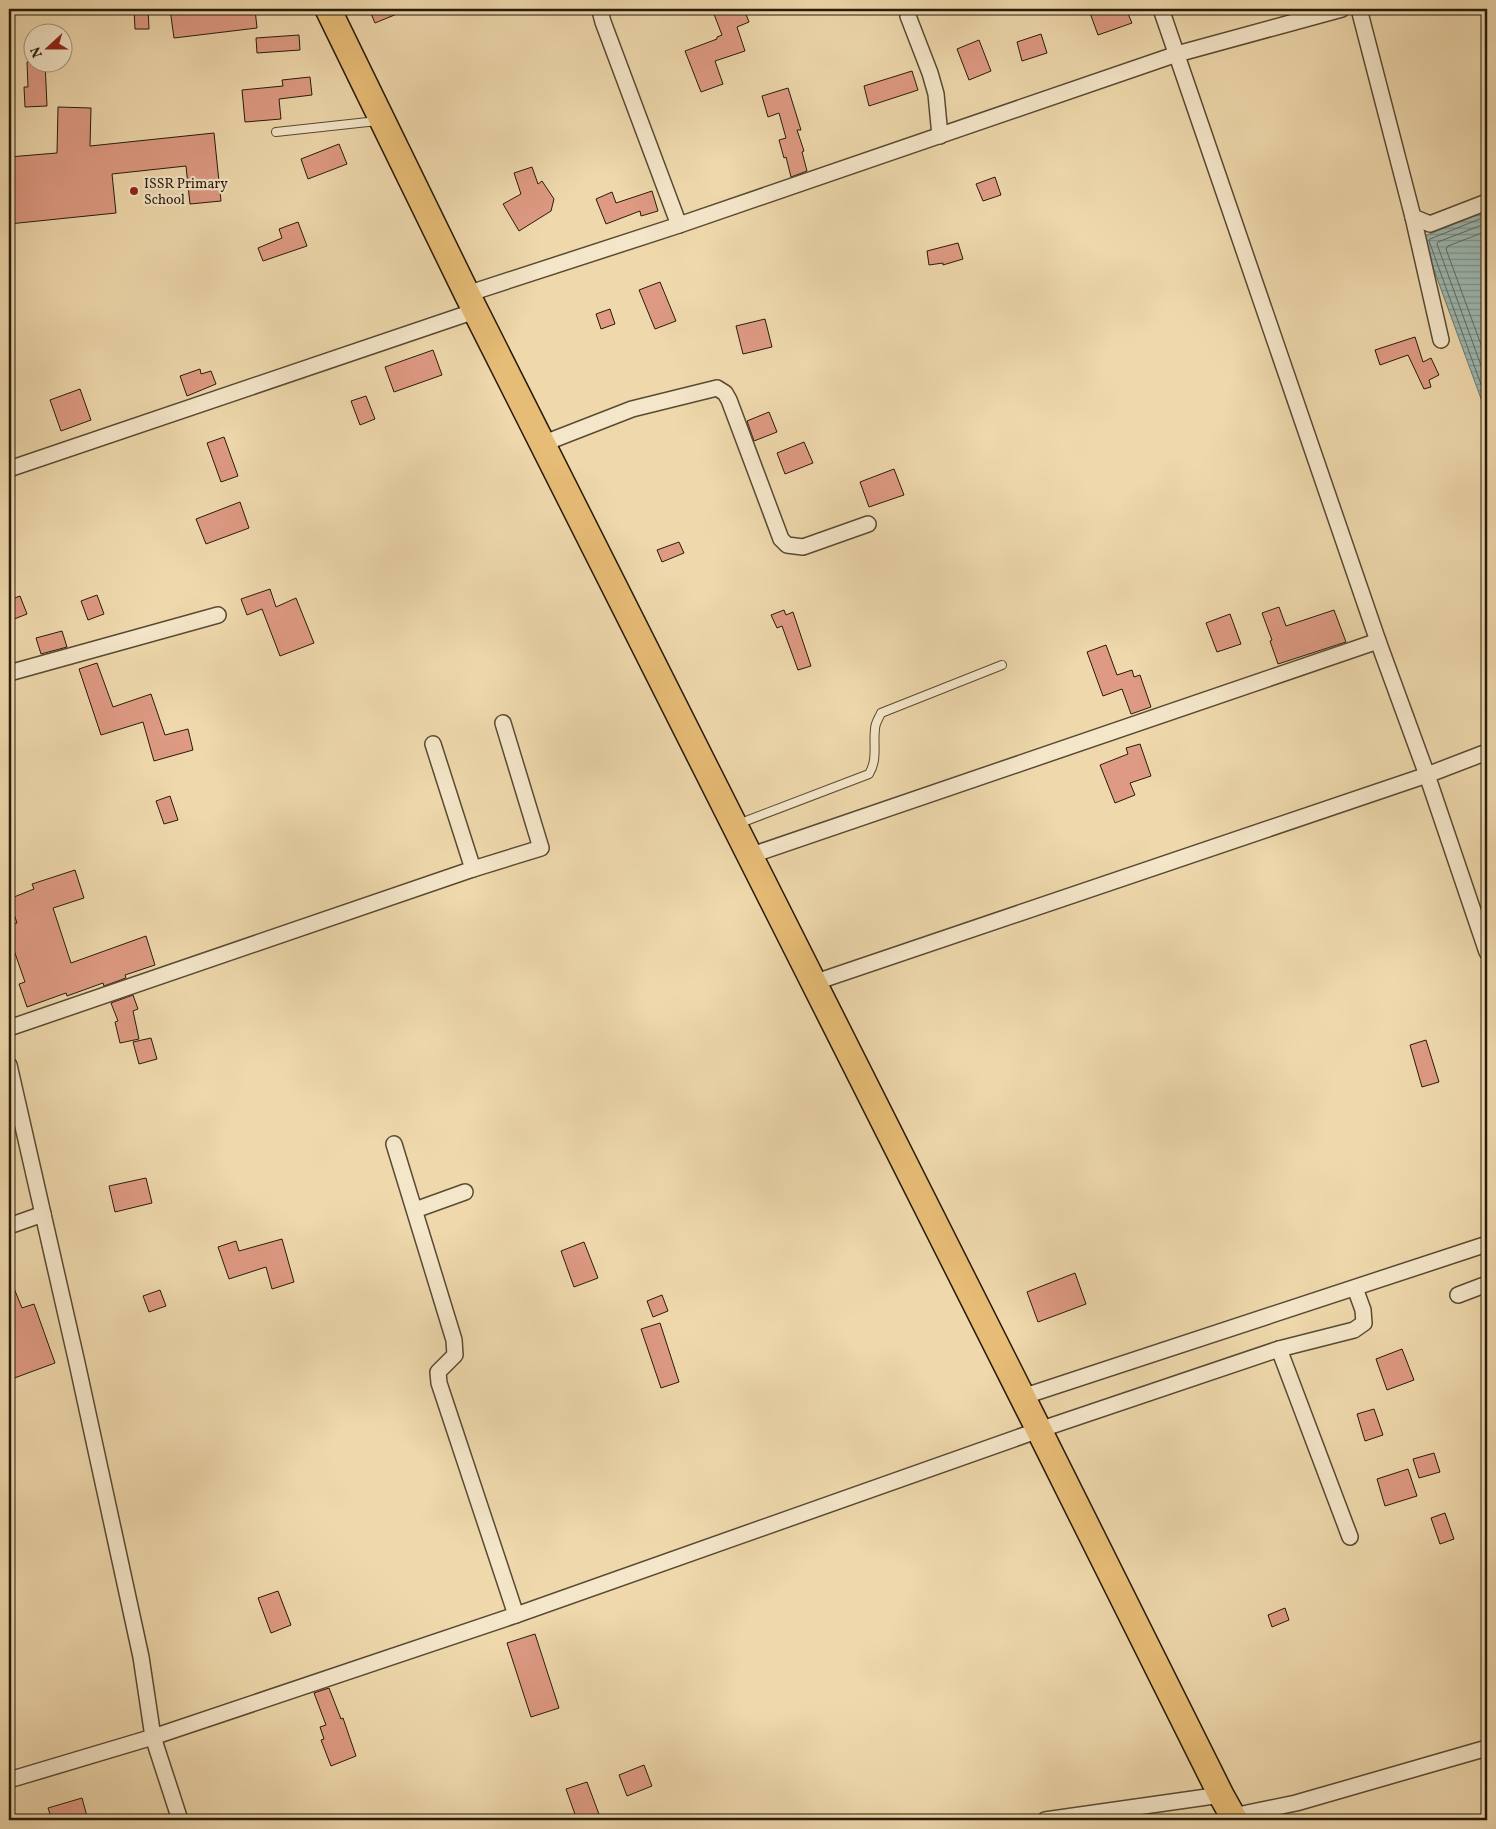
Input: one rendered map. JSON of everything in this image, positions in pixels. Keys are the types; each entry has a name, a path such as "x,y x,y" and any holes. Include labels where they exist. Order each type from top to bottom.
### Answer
{"highway":[{"path":"328,9 542,444 1234,1818"}],"street":[{"path":"600,9 602,22 679,225"},
{"path":"1161,9 1487,952"},
{"path":"1359,9 1413,217 1441,340"},
{"path":"9,470 679,225 1178,54 1337,10"},
{"path":"908,16 936,94 940,136"},
{"path":"1413,217 1430,224 1487,202"},
{"path":"542,444 632,409 717,388 725,393 729,400 781,539 787,545 803,547 868,524"},
{"path":"9,673 218,615"},
{"path":"749,856 1378,641"},
{"path":"9,1028 473,869 541,848 503,724"},
{"path":"434,744 473,869"},
{"path":"814,983 1427,775 1487,752"},
{"path":"9,1065 139,1648 153,1737 180,1820"},
{"path":"394,1144 454,1340 455,1355 438,1372 439,1383 516,1615"},
{"path":"414,1210 465,1192"},
{"path":"9,1226 43,1214"},
{"path":"1022,1397 1487,1244"},
{"path":"1458,1295 1487,1284"},
{"path":"9,1780 153,1737 516,1615 1039,1430 1279,1349 1354,1330 1364,1323 1363,1310 1355,1288"},
{"path":"1279,1349 1350,1537"},
{"path":"1234,1818 1296,1803 1487,1748"},
{"path":"1045,1820 1221,1795"}],"lane":[{"path":"276,132 382,120"},
{"path":"734,825 869,774 876,751 875,727 881,713 1002,665"}],"water":[{"path":"1487,211 1487,415 1422,237"}],"building":[{"path":"134,9 148,9 149,29 135,29"},
{"path":"170,9 255,9 257,28 174,38"},
{"path":"369,9 409,9 375,23"},
{"path":"712,9 744,9 749,22 737,27 745,51 715,61 723,84 701,92 685,51 717,39 717,37 722,35"},
{"path":"1101,9 1126,9 1132,23 1098,35 1090,13"},
{"path":"1041,34 1047,53 1022,61 1017,42"},
{"path":"299,35 300,50 257,53 256,38"},
{"path":"979,40 991,71 969,80 957,49"},
{"path":"912,71 918,90 869,106 864,86"},
{"path":"27,72 45,72 47,106 25,107 24,87 28,87"},
{"path":"310,77 312,95 279,99 281,119 245,122 242,90 283,86 282,80"},
{"path":"788,88 801,130 797,130 804,151 802,152 807,171 791,177 779,140 786,138 779,113 768,117 762,96"},
{"path":"58,107 91,108 90,146 214,133 221,201 190,204 186,166 112,174 116,213 9,224 9,157 57,153"},
{"path":"339,144 347,164 308,179 301,159"},
{"path":"532,167 538,184 542,181 554,199 551,211 519,231 503,204 521,194 514,173"},
{"path":"995,177 1001,195 983,201 976,184"},
{"path":"652,191 658,211 641,216 640,211 606,224 596,199 612,192 616,203"},
{"path":"298,222 307,246 263,261 258,248 282,238 279,229"},
{"path":"958,243 963,259 943,265 943,263 929,265 927,251"},
{"path":"660,282 676,321 655,329 639,290"},
{"path":"610,309 615,324 601,329 596,314"},
{"path":"765,319 772,347 743,354 736,326"},
{"path":"1415,337 1423,362 1431,358 1439,375 1429,380 1431,387 1424,389 1408,355 1380,365 1375,350"},
{"path":"433,350 442,375 394,392 385,367"},
{"path":"200,369 201,374 211,371 216,384 187,396 180,376"},
{"path":"80,389 91,420 61,431 50,400"},
{"path":"366,396 375,419 360,425 351,401"},
{"path":"769,412 777,432 754,441 747,421"},
{"path":"224,437 238,476 221,482 207,443"},
{"path":"804,442 813,463 785,474 777,453"},
{"path":"894,469 904,495 869,507 860,482"},
{"path":"240,502 249,528 206,544 196,519"},
{"path":"679,542 684,553 662,562 657,550"},
{"path":"270,589 276,607 296,598 314,643 280,656 262,609 247,615 241,599"},
{"path":"97,595 104,614 88,620 81,601"},
{"path":"20,596 27,614 9,621 9,600"},
{"path":"1279,607 1286,626 1334,610 1346,642 1278,664 1262,613"},
{"path":"784,610 786,615 793,612 811,666 798,670 782,626 777,628 771,615"},
{"path":"1230,614 1241,644 1217,652 1206,623"},
{"path":"62,631 67,647 41,654 36,638"},
{"path":"1106,645 1117,675 1132,670 1134,677 1140,675 1151,707 1131,714 1122,689 1103,696 1087,652"},
{"path":"97,663 113,707 151,694 165,735 188,729 193,750 154,761 143,722 101,735 79,669"},
{"path":"1140,744 1151,776 1130,783 1135,795 1115,803 1100,765 1128,754 1126,748"},
{"path":"170,796 178,820 164,824 156,801"},
{"path":"75,870 84,898 53,908 71,963 146,936 155,965 125,975 126,978 104,986 103,983 67,996 66,993 27,1007 19,984 25,982 9,936 9,925 17,923 9,899 34,889 32,884"},
{"path":"133,995 138,1009 133,1011 139,1039 120,1043 115,1022 118,1021 111,1003"},
{"path":"151,1038 157,1059 139,1064 133,1042"},
{"path":"1426,1040 1439,1082 1422,1087 1410,1045"},
{"path":"146,1178 152,1203 115,1212 109,1186"},
{"path":"282,1239 294,1282 272,1289 266,1267 229,1279 218,1247 236,1241 239,1251"},
{"path":"584,1242 598,1278 574,1287 561,1251"},
{"path":"1075,1273 1086,1304 1038,1322 1027,1292"},
{"path":"9,1276 22,1308 34,1304 55,1363 9,1380"},
{"path":"160,1290 166,1306 149,1312 143,1296"},
{"path":"662,1295 668,1311 653,1317 647,1301"},
{"path":"660,1323 679,1382 661,1388 641,1329"},
{"path":"1402,1349 1414,1380 1387,1390 1376,1359"},
{"path":"1374,1409 1383,1435 1365,1441 1357,1414"},
{"path":"1434,1453 1440,1472 1419,1478 1413,1459"},
{"path":"1408,1469 1417,1496 1385,1506 1377,1479"},
{"path":"1445,1513 1454,1539 1440,1544 1431,1518"},
{"path":"278,1591 291,1625 271,1633 258,1598"},
{"path":"1285,1608 1289,1620 1272,1627 1268,1615"},
{"path":"535,1634 559,1708 531,1717 507,1643"},
{"path":"329,1688 341,1719 343,1718 356,1756 331,1766 321,1740 324,1739 320,1727 326,1725 314,1693"},
{"path":"644,1765 652,1786 627,1796 619,1775"},
{"path":"587,1782 600,1817 589,1820 577,1820 566,1789"},
{"path":"82,1798 88,1820 52,1820 48,1808"}],"place":[{"name":"ISSR Primary School","path":"134,191"}]}
